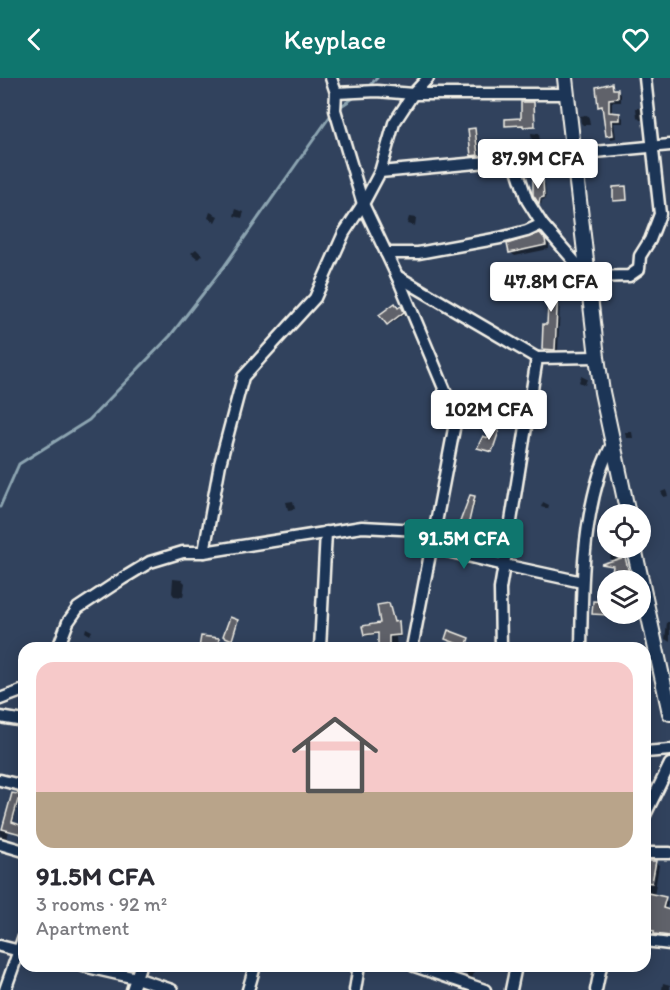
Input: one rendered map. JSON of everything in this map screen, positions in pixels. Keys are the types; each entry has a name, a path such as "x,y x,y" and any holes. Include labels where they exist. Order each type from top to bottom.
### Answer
{"main road":[{"path":"565,78 597,357 626,504"},
{"path":"636,558 670,713"}],"street":[{"path":"331,78 336,93 334,110 363,204 397,276 449,400 457,413 413,642"},
{"path":"204,552 220,464 243,376 315,298 344,233 380,172 394,123 428,78"},
{"path":"514,160 527,200 542,224 588,277 629,276 639,269 640,256 650,240 660,214 645,78"},
{"path":"336,93 377,91 414,94 567,94"},
{"path":"380,172 670,145"},
{"path":"386,253 418,253 500,238 527,231 542,224"},
{"path":"397,276 537,358 597,357"},
{"path":"501,642 500,589 537,358"},
{"path":"581,642 582,582 593,496 599,473 613,442"},
{"path":"60,642 68,621 78,608 150,562 183,552 204,552 362,526 419,530 431,547 582,582"},
{"path":"320,642 326,532"},
{"path":"0,699 18,692"},
{"path":"0,717 18,720"},
{"path":"651,752 670,750"},
{"path":"651,803 670,764"},
{"path":"0,780 18,784"},
{"path":"0,844 18,849"},
{"path":"651,853 670,853"},
{"path":"651,942 670,944"},
{"path":"0,946 18,951"},
{"path":"5,990 18,961"},
{"path":"110,972 172,990"},
{"path":"132,990 138,972"},
{"path":"248,990 253,972"},
{"path":"355,990 358,972"},
{"path":"432,972 485,990"},
{"path":"511,990 515,972"},
{"path":"596,990 600,972"}],"building":[{"path":"612,83 613,89 618,89 618,98 609,99 609,112 620,113 620,120 611,120 613,135 606,136 602,106 598,107 596,87"},
{"path":"521,102 534,102 535,126 505,126 505,119 521,118"},
{"path":"475,128 478,155 471,156 468,129"},
{"path":"533,180 543,180 544,197 540,198 539,204 533,195"},
{"path":"626,186 627,200 613,201 613,187"},
{"path":"540,233 546,245 509,253 507,244"},
{"path":"550,269 559,270 555,350 542,349 543,324 547,324"},
{"path":"395,303 398,308 401,306 404,312 387,325 379,315"},
{"path":"492,428 499,431 492,452 477,448 483,436 488,438"},
{"path":"470,495 475,496 468,526 473,527 472,531 483,534 481,552 440,542 444,522 458,527"},
{"path":"625,558 628,570 612,570 613,566 601,564"},
{"path":"593,601 597,601 597,614 592,614"},
{"path":"389,603 394,622 399,621 400,635 389,636 389,642 378,642 378,633 364,635 362,626 380,623 377,605"},
{"path":"230,617 238,620 232,640 223,636"},
{"path":"448,630 469,638 468,642 453,642 445,639"},
{"path":"201,636 219,638 219,642 200,642"},
{"path":"18,792 12,822 18,824 18,833 2,829 12,793 17,794"},
{"path":"651,861 656,861 652,883"},
{"path":"651,894 666,897 663,908 670,910 670,936 654,934 654,931 651,930"}],"waterway":[{"path":"366,89 377,78"},
{"path":"338,108 355,97"},
{"path":"0,507 19,464 89,420 170,336 223,268 333,112"}]}
